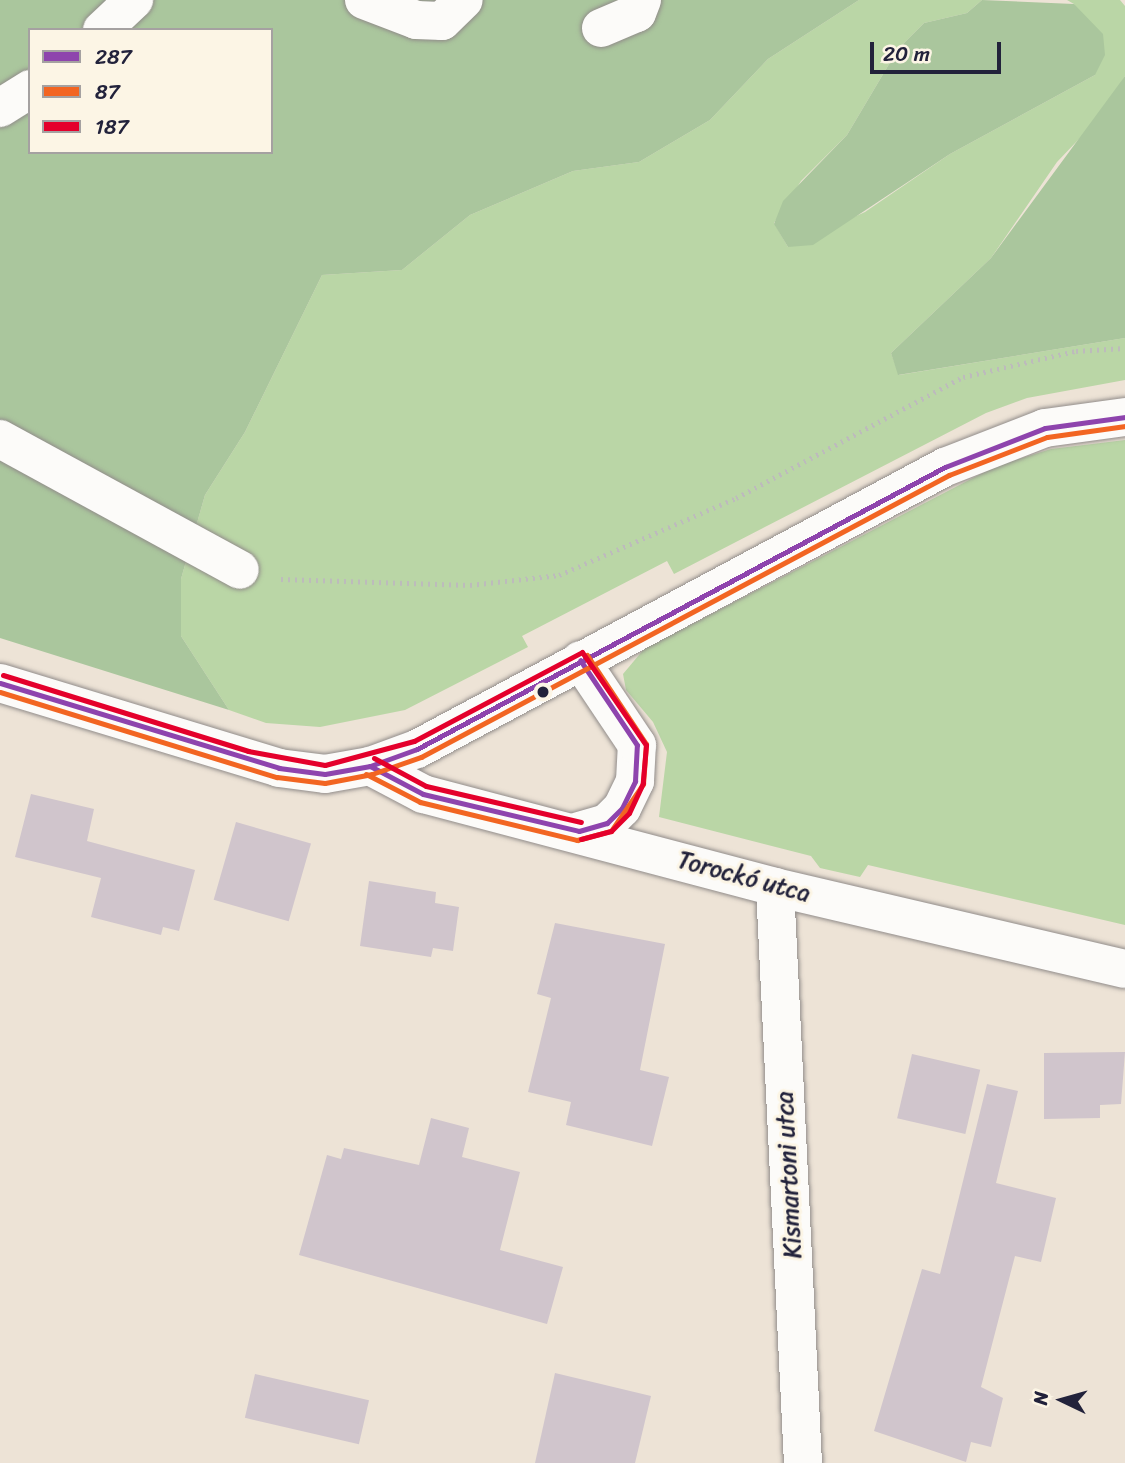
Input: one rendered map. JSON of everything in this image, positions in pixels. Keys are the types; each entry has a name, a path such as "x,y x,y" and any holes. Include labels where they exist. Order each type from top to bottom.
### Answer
{"street":[{"path":"104,28 134,0"},
{"path":"364,0 416,20 442,21 464,0"},
{"path":"601,27 636,13 642,0"},
{"path":"0,108 28,90"},
{"path":"0,683 279,768 325,774 370,766 417,749 580,660 1001,442 1045,428 1125,417"},
{"path":"0,439 240,570"},
{"path":"579,831 607,823 622,808 635,781 637,745 580,660"},
{"name":"Torockó utca","path":"370,766 423,794 579,831 775,887 1125,969"},
{"name":"Kismartoni utca","path":"775,887 803,1463"}],"path":[{"path":"240,570 272,578 470,585 551,577 625,551 736,498 963,377 1076,351 1125,348"}],"green space":[{"path":"0,0 859,0 768,59 710,120 639,162 573,171 470,215 402,270 322,275 245,432 205,495 181,579 181,636 229,710 0,638"},
{"path":"859,0 982,0 967,13 924,23 898,49 847,135 801,181 774,223 788,247 865,212 950,154 1095,75 1074,4 1067,0 1120,0 1125,6 1125,76 1101,116 1057,162 991,258 891,353 899,375 1125,338 1125,380 1027,398 986,413 674,574 667,561 522,636 528,647 405,710 320,727 266,723 229,710 181,636 181,579 205,495 245,432 322,275 402,270 470,215 573,171 639,162 710,120 768,59"},
{"path":"982,0 1074,4 1103,34 1105,55 1095,75 950,154 813,245 788,247 774,224 783,201 847,135 898,49 924,23 967,13"},
{"path":"1125,76 1125,338 898,375 891,353 991,258"},
{"path":"1125,440 1125,925 868,865 860,877 820,868 811,856 659,817 667,752 653,722 626,690 623,674 644,649 996,466 1051,449"}],"building":[{"path":"31,794 94,809 87,841 195,870 179,931 163,927 161,935 91,917 101,878 15,857"},
{"path":"236,822 311,843 289,921 214,900"},
{"path":"369,881 436,892 435,903 459,907 453,951 433,948 431,957 360,946"},
{"path":"555,923 665,944 640,1070 669,1077 652,1146 566,1125 571,1102 528,1092 551,998 537,994"},
{"path":"1125,1052 1121,1104 1100,1105 1100,1118 1044,1119 1044,1053"},
{"path":"912,1054 980,1070 965,1134 897,1118"},
{"path":"987,1084 1018,1091 996,1183 1056,1198 1041,1262 1015,1256 981,1387 1003,1398 991,1447 971,1442 966,1462 874,1431 922,1269 940,1274"},
{"path":"431,1118 469,1128 462,1157 520,1172 500,1250 563,1267 547,1324 299,1255 327,1155 341,1159 344,1148 419,1165"},
{"path":"555,1373 651,1396 635,1463 535,1463"},
{"path":"255,1374 369,1400 359,1444 245,1418"}],"transit line":[{"name":"287","path":"0,683 279,768 325,774 370,766 417,749 945,467 1045,428 1125,417"},
{"name":"87","path":"0,692 277,777 325,783 372,774 421,757 949,475 1047,437 1125,426"},
{"name":"187","path":"3,675 248,751 325,765 414,741 582,652 646,745 643,783 629,813 611,831 581,839"},
{"name":"87","path":"366,774 420,802 577,840 611,831 643,784 646,744 587,655"},
{"name":"287","path":"579,831 607,823 622,808 635,781 637,745 580,660"},
{"name":"187","path":"374,758 426,786 581,822"},
{"name":"287","path":"370,766 423,794 579,831"}]}
